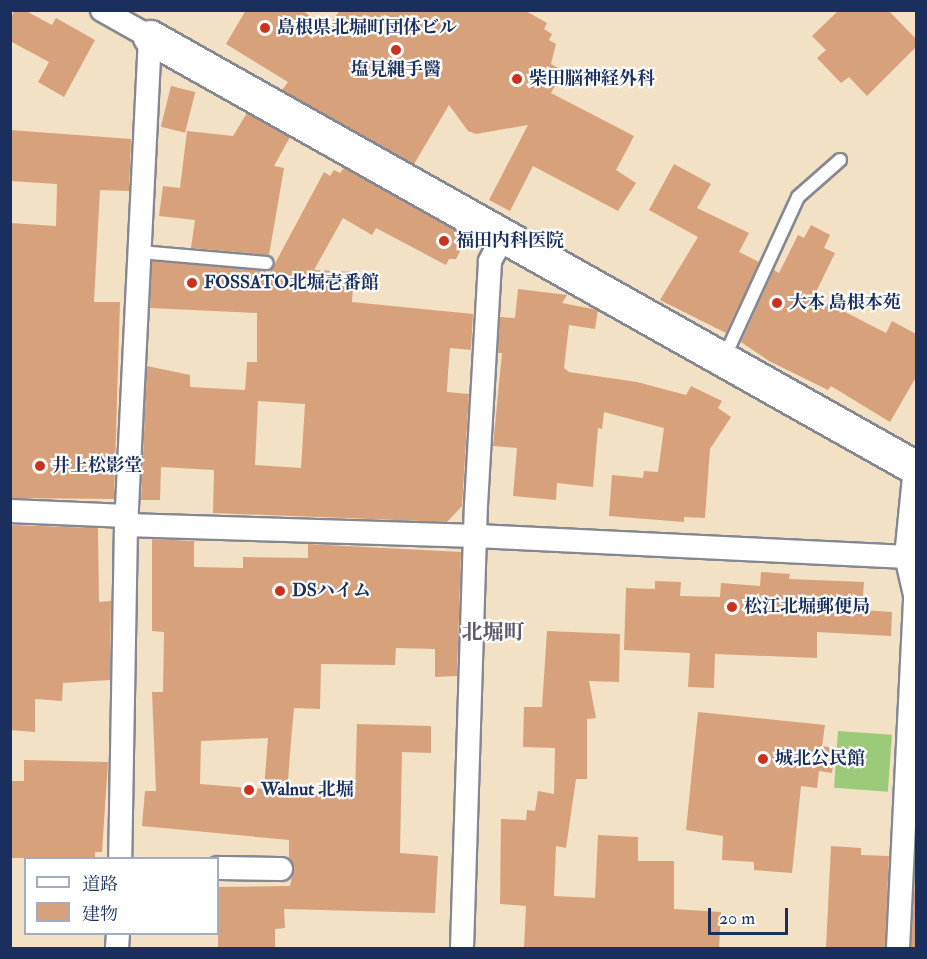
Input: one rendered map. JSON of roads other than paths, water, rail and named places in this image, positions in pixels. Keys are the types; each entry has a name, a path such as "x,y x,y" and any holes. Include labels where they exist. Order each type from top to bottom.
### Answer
{"street":[{"path":"102,10 916,468 906,557 915,595 898,948"},
{"path":"120,857 127,520 150,37"},
{"path":"462,948 490,261 504,235"},
{"path":"10,511 127,520 906,557"},
{"path":"219,868 281,869"}],"lane":[{"path":"723,359 798,197 840,160"},
{"path":"140,252 267,263"}],"place":[{"name":"島根県北堀町団体ビル","path":"265,28"},
{"name":"塩見縄手醫","path":"396,50"},
{"name":"柴田脳神経外科","path":"517,79"},
{"name":"福田内科医院","path":"444,241"},
{"name":"FOSSATO北堀壱番館","path":"192,283"},
{"name":"大本 島根本苑","path":"777,303"},
{"name":"井上松影堂","path":"40,466"},
{"name":"DSハイム","path":"280,591"},
{"name":"松江北堀郵便局","path":"732,607"},
{"name":"城北公民館","path":"763,759"},
{"name":"Walnut 北堀","path":"249,790"}],"district":[{"name":"北堀町","path":"493,633"}]}
